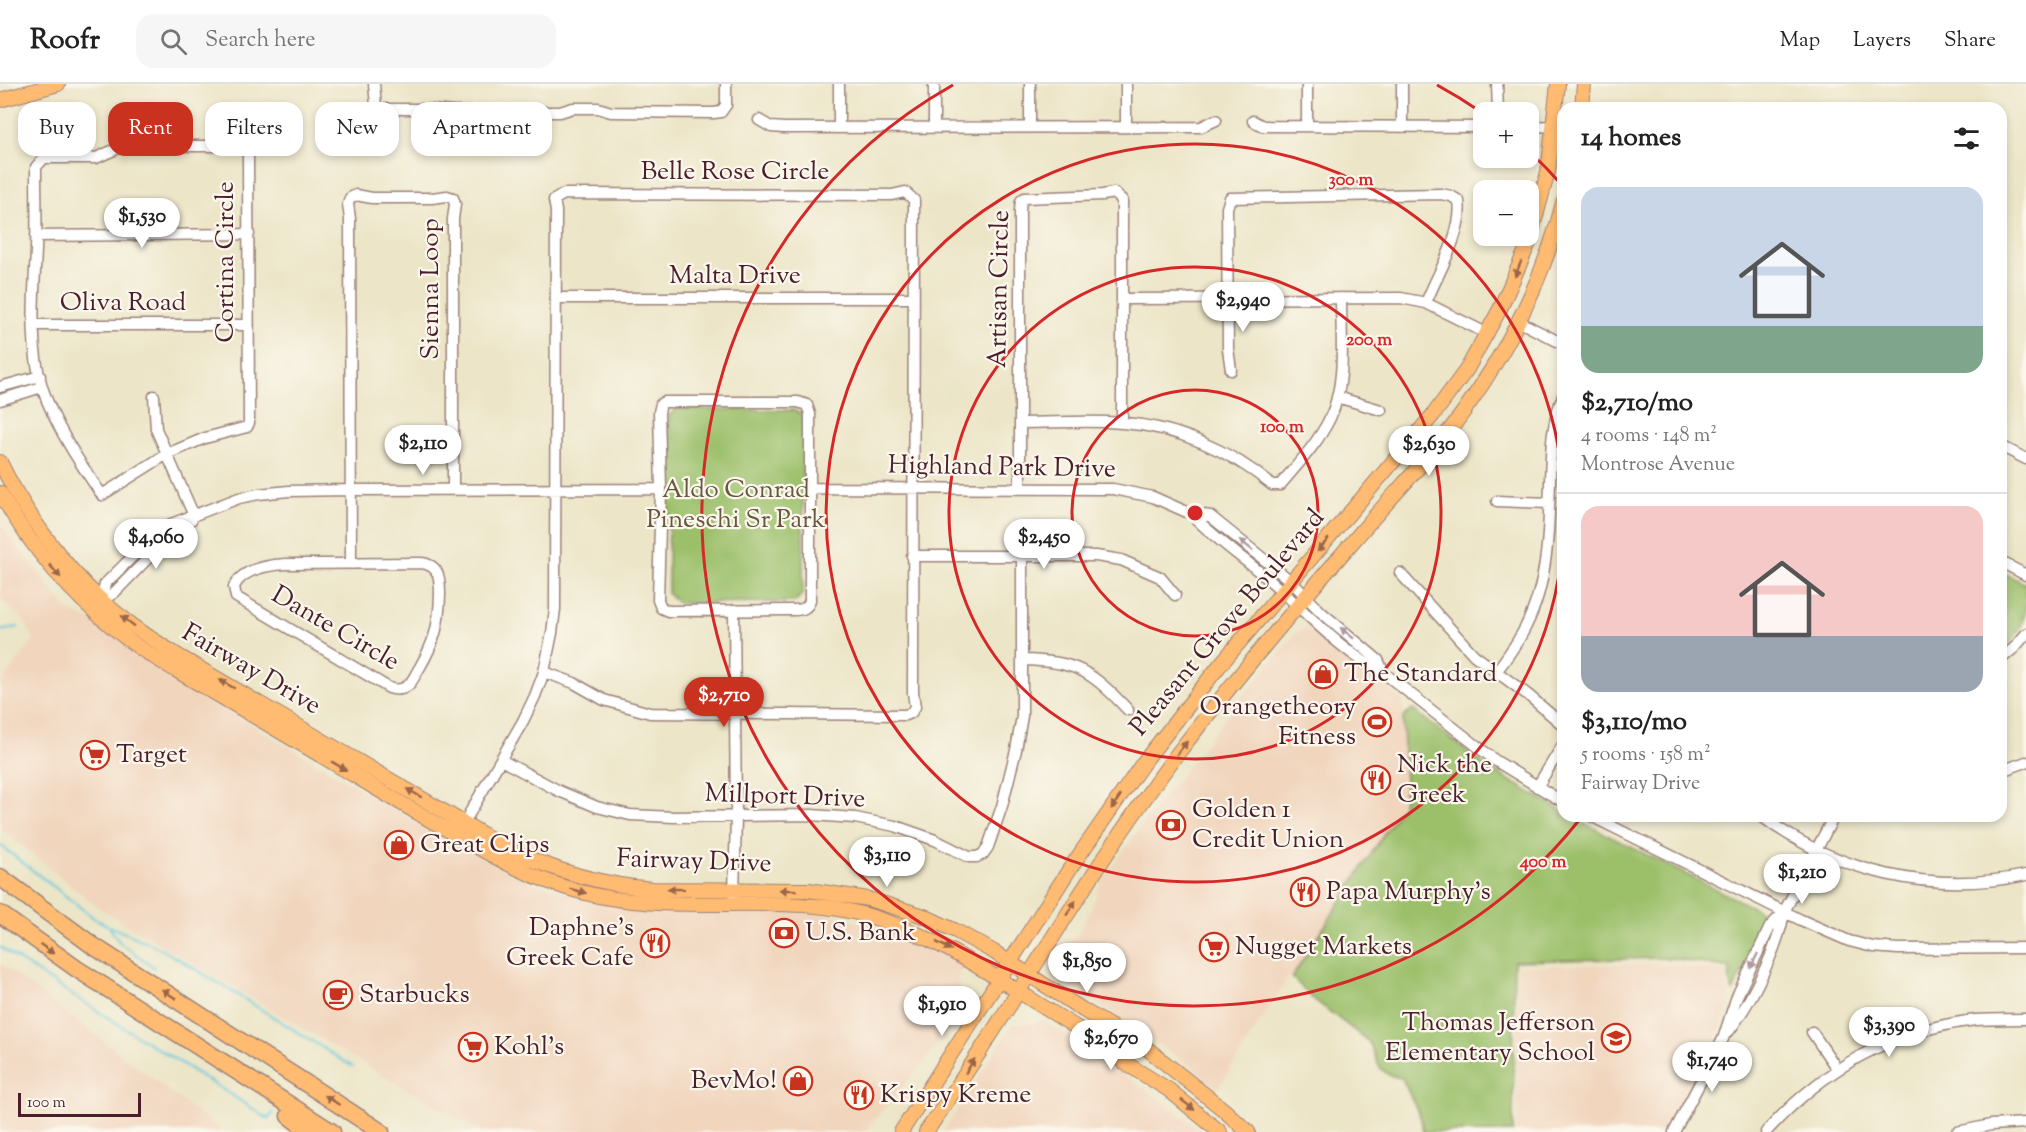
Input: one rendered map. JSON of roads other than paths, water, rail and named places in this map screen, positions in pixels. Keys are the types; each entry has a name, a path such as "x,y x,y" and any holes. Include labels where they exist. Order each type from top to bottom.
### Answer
{"highway":[{"path":"0,877 92,945 381,1132"},
{"path":"0,914 77,969 332,1132"},
{"path":"144,1012 310,1132"}],"main road":[{"path":"0,100 58,84"},
{"name":"Pleasant Grove Boulevard","path":"902,1132 999,978 1122,792 1220,665 1433,415 1467,369 1488,334 1528,245 1548,171 1558,84"},
{"path":"1582,102 1584,84"},
{"name":"Pleasant Grove Boulevard","path":"926,1132 1123,828 1161,776 1230,687 1443,437 1495,365 1520,322 1538,281 1557,222"},
{"path":"1488,334 1495,341 1495,365"},
{"name":"Fairway Drive","path":"0,462 16,494 36,524 96,604 124,636 227,701 456,835 526,873 549,883 592,895 649,903 815,907 854,913 891,923 961,955 1111,1049 1125,1063 1169,1090 1220,1132"},
{"name":"Fairway Drive","path":"0,494 41,554 96,604 508,849 536,862 594,880 653,889 809,890 886,904 924,916 956,931 1010,962 1145,1047 1248,1132"},
{"path":"227,701 240,701 305,738 337,748"},
{"path":"1161,776 1153,769 1154,762 1190,714 1188,707"},
{"path":"1224,1110 1229,1121 1239,1132"}],"street":[{"path":"374,84 376,106 384,109 454,112 560,112 573,108 598,108 611,112 721,112 726,105 726,84"},
{"path":"839,84 839,128"},
{"path":"934,84 934,128"},
{"path":"1030,84 1030,127"},
{"path":"1126,84 1126,127"},
{"path":"1307,84 1307,126"},
{"path":"1402,84 1402,127"},
{"path":"1497,84 1498,102"},
{"path":"759,120 771,127 839,128 1201,127 1215,120"},
{"path":"1253,121 1263,126 1473,127"},
{"path":"1539,127 1554,129"},
{"name":"Cortina Circle","path":"123,146 242,146 249,155 249,234 249,423 247,427 205,438 166,454 102,495 74,453 55,418 41,381 32,293 36,236 36,167 44,158 96,158 123,146"},
{"name":"Belle Rose Circle","path":"456,835 527,712 544,672 555,609 556,211 554,204 557,196 561,194 892,195 905,192 914,200 912,556 915,707 911,713 905,715 735,714"},
{"name":"Artisan Circle","path":"1020,488 1021,201 1032,197 1109,193 1119,195 1122,200 1122,423"},
{"name":"Sienna Loop","path":"349,490 350,219 348,204 350,198 356,195 372,198 447,196 453,198 455,204 453,219 453,490"},
{"path":"1232,370 1228,350 1227,208 1230,198 1446,195 1455,198 1459,201 1460,207 1452,242 1426,303"},
{"path":"36,236 249,234"},
{"path":"1122,299 1384,297 1426,303 1488,334"},
{"name":"Malta Drive","path":"556,298 913,298"},
{"path":"1021,423 1122,423 1159,429 1192,439 1250,467 1272,485 1280,485 1321,435 1338,397 1341,366 1341,298"},
{"path":"1520,322 1557,341"},
{"name":"Oliva Road","path":"34,325 249,325"},
{"path":"0,387 41,381"},
{"path":"0,400 41,381"},
{"path":"153,396 156,429 194,516"},
{"path":"1338,397 1381,410"},
{"path":"668,402 719,404 798,402 807,405 810,414 811,488 809,603 801,610 668,611 661,608 658,600 661,489 659,412 661,404 668,402"},
{"path":"1496,672 1520,639 1535,606 1544,566 1552,435 1557,413"},
{"path":"2007,449 2026,457"},
{"name":"Highland Park Drive","path":"811,488 1113,489 1153,497 1189,513 1210,516 1287,587 1365,665 1383,673 1496,761 1557,799"},
{"path":"96,604 105,584 142,545 171,524 221,505 259,494 349,490 661,489"},
{"path":"349,490 351,564"},
{"path":"1497,501 1549,503"},
{"name":"Millport Drive","path":"501,760 559,791 597,807 619,813 650,817 811,815 855,818 895,826 935,840 969,857 977,857 983,854 988,847 1002,806 1022,716 1022,555"},
{"path":"912,556 1096,556 1121,561 1160,577 1175,595"},
{"name":"Dante Circle","path":"351,564 425,564 435,568 438,573 440,614 437,632 415,675 408,686 403,689 389,688 239,600 234,592 235,584 239,579 268,566 351,564"},
{"path":"2007,565 2026,575"},
{"path":"1400,573 1462,644 1557,720"},
{"path":"734,610 735,904"},
{"path":"2007,654 2026,634"},
{"path":"1022,660 1070,664 1084,671 1128,710"},
{"path":"544,672 574,683 604,700 636,711 663,715 735,714"},
{"path":"1537,787 1557,755"},
{"path":"2007,769 2026,762"},
{"path":"1603,822 1827,933 1849,941 1874,947 2026,948"},
{"path":"1769,822 1785,834 1816,851 1860,868 1922,881 1988,881 2026,875"},
{"path":"1674,1132 1723,1039 1737,996 1770,927 1784,912 1831,822"},
{"path":"1766,1132 1794,1102 1837,1069 1890,1042 1924,1030 1978,1020 2026,1019"},
{"path":"1812,1032 1837,1069"},
{"path":"1957,1132 1991,1125 2026,1123"}],"waterway":[{"path":"0,631 18,627"},
{"path":"0,845 94,918 161,949 353,1067"},
{"path":"110,928 120,943 154,967"},
{"path":"0,947 268,1119 273,1113"}],"place":[{"name":"The Standard","path":"1323,674"},
{"name":"Orangetheory Fitness","path":"1377,722"},
{"name":"Target","path":"95,755"},
{"name":"Nick the Greek","path":"1376,780"},
{"name":"Golden 1 Credit Union","path":"1171,825"},
{"name":"Great Clips","path":"399,845"},
{"name":"Papa Murphy's","path":"1305,892"},
{"name":"U.S. Bank","path":"784,933"},
{"name":"Daphne's Greek Cafe","path":"655,943"},
{"name":"Nugget Markets","path":"1214,947"},
{"name":"Starbucks","path":"338,995"},
{"name":"Thomas Jefferson Elementary School","path":"1616,1038"},
{"name":"Kohl's","path":"473,1047"},
{"name":"BevMo!","path":"798,1081"},
{"name":"Krispy Kreme","path":"859,1095"}],"park label":[{"name":"Aldo Conrad Pineschi Sr Park","path":"736,505"}]}
